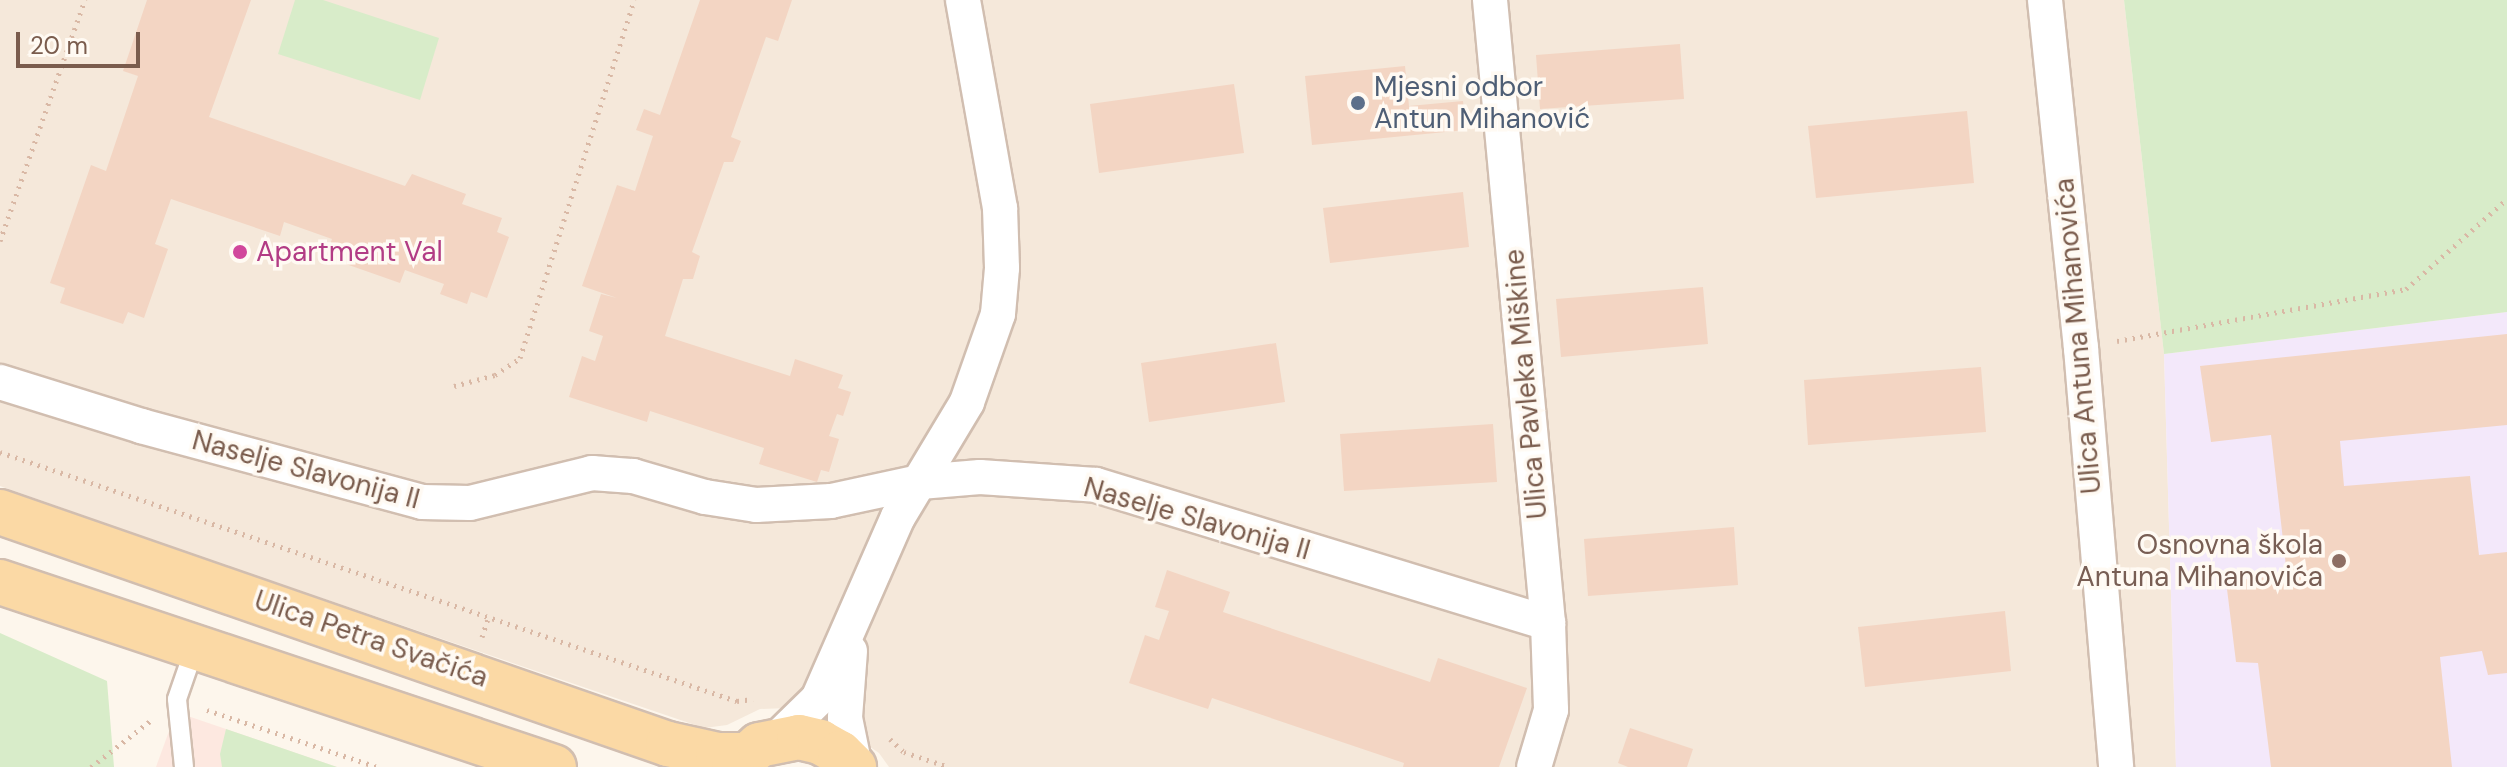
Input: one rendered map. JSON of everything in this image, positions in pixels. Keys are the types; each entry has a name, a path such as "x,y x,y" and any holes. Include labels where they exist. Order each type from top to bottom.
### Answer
{"main road":[{"name":"Ulica Petra Svačića","path":"0,512 668,744 718,755 756,740 799,737 820,742 840,753 854,767"},
{"path":"0,582 554,767"}],"street":[{"path":"756,740 818,699 898,517 967,402 987,354 998,314 1002,268 1000,208 963,0"},
{"name":"Ulica Pavleka Miškine","path":"1490,0 1548,623 1551,710 1534,767"},
{"name":"Ulica Antuna Mihanovića","path":"2045,0 2081,348 2116,767"},
{"name":"Naselje Slavonija II","path":"0,382 141,426 422,502 470,503 592,473 633,476 705,497 756,505 831,501 920,482 980,477 1096,485 1548,623"},
{"path":"854,623 845,697 854,767"}],"lane":[{"path":"184,767 177,699 195,647"}],"path":[{"path":"0,241 85,0"},
{"path":"454,386 495,375 520,358 634,0"},
{"path":"2081,348 2406,289 2507,199"},
{"path":"0,452 737,701 756,740"},
{"path":"91,767 177,699 377,767"},
{"path":"883,733 904,752 949,767"}],"shaded area":[{"path":"0,0 2124,0 2164,354 2176,767 889,767 879,753 832,721 818,716 787,708 760,709 727,725 704,728 195,555 0,486"},
{"name":"Osnovna škola Antuna Mihanovića","path":"2507,312 2507,767 2176,767 2164,354"},
{"path":"176,712 337,767 156,767"}],"green space":[{"path":"295,0 323,0 439,38 420,100 278,54"},
{"path":"2124,0 2507,0 2507,312 2164,354"},
{"path":"0,633 107,681 114,767 0,767"},
{"path":"226,729 337,767 222,767 220,754"}],"building":[{"path":"147,0 251,0 209,117 405,186 412,174 466,194 462,204 502,218 497,232 509,237 487,298 471,292 467,304 440,294 444,284 405,270 400,283 326,257 332,239 284,222 280,236 171,199 155,244 168,249 144,318 128,312 123,324 60,303 65,288 50,283 91,165 106,171 138,76 123,71"},
{"path":"700,0 792,0 778,41 766,37 731,137 741,141 733,162 724,162 692,252 700,256 693,279 683,279 665,336 790,376 795,359 843,375 838,388 851,392 843,416 837,414 829,436 839,439 829,472 821,470 817,482 759,464 764,448 650,411 647,422 569,397 582,356 595,361 603,336 589,331 601,294 617,298 582,286 617,185 635,191 653,136 636,130 644,109 660,115"},
{"path":"1680,44 1684,99 1540,109 1536,55"},
{"name":"Mjesni odbor Antun Mihanović","path":"1405,66 1409,106 1463,101 1466,130 1312,145 1305,76"},
{"path":"1234,84 1244,153 1099,173 1090,104"},
{"path":"1967,111 1974,183 1816,198 1808,126"},
{"path":"1463,192 1469,247 1330,263 1323,208"},
{"path":"1703,287 1708,344 1561,357 1556,299"},
{"name":"Osnovna škola Antuna Mihanovića","path":"2507,334 2507,425 2340,441 2344,486 2470,476 2479,555 2507,552 2507,673 2488,675 2482,651 2440,657 2452,767 2271,767 2258,663 2236,662 2226,581 2287,575 2271,435 2211,442 2200,366"},
{"path":"1276,343 1285,402 1149,422 1141,363"},
{"path":"1981,367 1986,432 1808,445 1804,380"},
{"path":"1493,424 1497,482 1344,491 1340,434"},
{"path":"1734,527 1738,585 1588,596 1584,539"},
{"path":"1167,570 1230,592 1223,612 1430,682 1438,658 1527,688 1499,767 1403,767 1404,763 1212,698 1208,709 1129,683 1145,635 1159,640 1169,611 1155,607"},
{"path":"2005,611 2011,671 1865,687 1858,627"},
{"path":"1630,728 1693,749 1687,767 1628,767 1618,763"}],"place":[{"name":"Mjesni odbor Antun Mihanović","path":"1358,103"},
{"name":"Apartment Val","path":"240,252"},
{"name":"Osnovna škola Antuna Mihanovića","path":"2339,561"}]}
